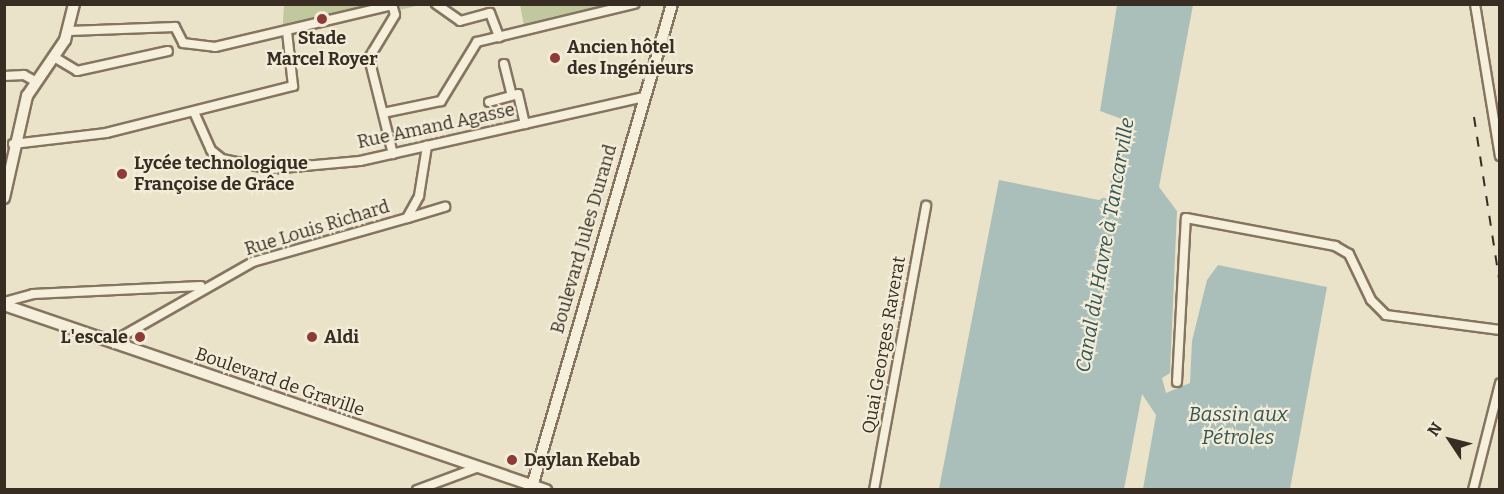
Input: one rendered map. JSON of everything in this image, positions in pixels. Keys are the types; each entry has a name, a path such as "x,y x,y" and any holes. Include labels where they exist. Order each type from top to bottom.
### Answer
{"street":[{"path":"4,198 13,144 35,81 54,57 69,31 74,4"},
{"path":"436,4 460,21 490,13 499,37"},
{"path":"382,113 441,101 477,42 634,4"},
{"name":"Boulevard Jules Durand","path":"532,487 672,4"},
{"path":"1475,4 1500,156"},
{"path":"69,31 175,27 183,43 215,47 287,32 392,5 395,15 369,58 393,154"},
{"path":"13,144 106,133 293,86 287,32"},
{"path":"54,57 77,71 168,51"},
{"path":"504,64 512,95"},
{"path":"4,76 24,75 35,81"},
{"path":"489,102 518,94 525,124"},
{"name":"Rue Amand Agasse","path":"194,112 212,150 244,167 360,161 644,97"},
{"name":"Rue Louis Richard","path":"407,218 419,196 427,146"},
{"name":"Quai Georges Raverat","path":"874,489 926,206"},
{"name":"Rue Louis Richard","path":"112,342 204,286 253,262 444,207"},
{"path":"1177,382 1186,218 1335,246 1349,254 1371,300 1386,315 1500,330"},
{"path":"4,303 33,294 204,286"},
{"name":"Boulevard de Graville","path":"4,303 532,487 546,489"},
{"path":"1473,489 1500,383"},
{"path":"417,489 478,467"}],"green space":[{"path":"520,4 612,4 612,5 524,26"},
{"name":"Stade Marcel Royer","path":"284,5 420,5 282,38"}],"water":[{"path":"1117,5 1193,5 1159,187 1177,211 1170,373 1162,378 1166,393 1190,383 1192,341 1207,280 1218,265 1327,287 1290,489 1143,489 1156,415 1142,394 1124,489 939,489 999,180 1099,200 1108,195 1122,119 1100,111"}],"railway":[{"path":"1474,117 1500,285"}],"place":[{"name":"Stade Marcel Royer","path":"322,19"},
{"name":"Ancien hôtel des Ingénieurs","path":"555,58"},
{"name":"Lycée technologique Françoise de Grâce","path":"122,174"},
{"name":"L'escale","path":"140,337"},
{"name":"Aldi","path":"312,337"},
{"name":"Daylan Kebab","path":"512,460"}],"water label":[{"name":"Canal du Havre à Tancarville","path":"1105,245"},
{"name":"Bassin aux Pétroles","path":"1238,426"}]}
